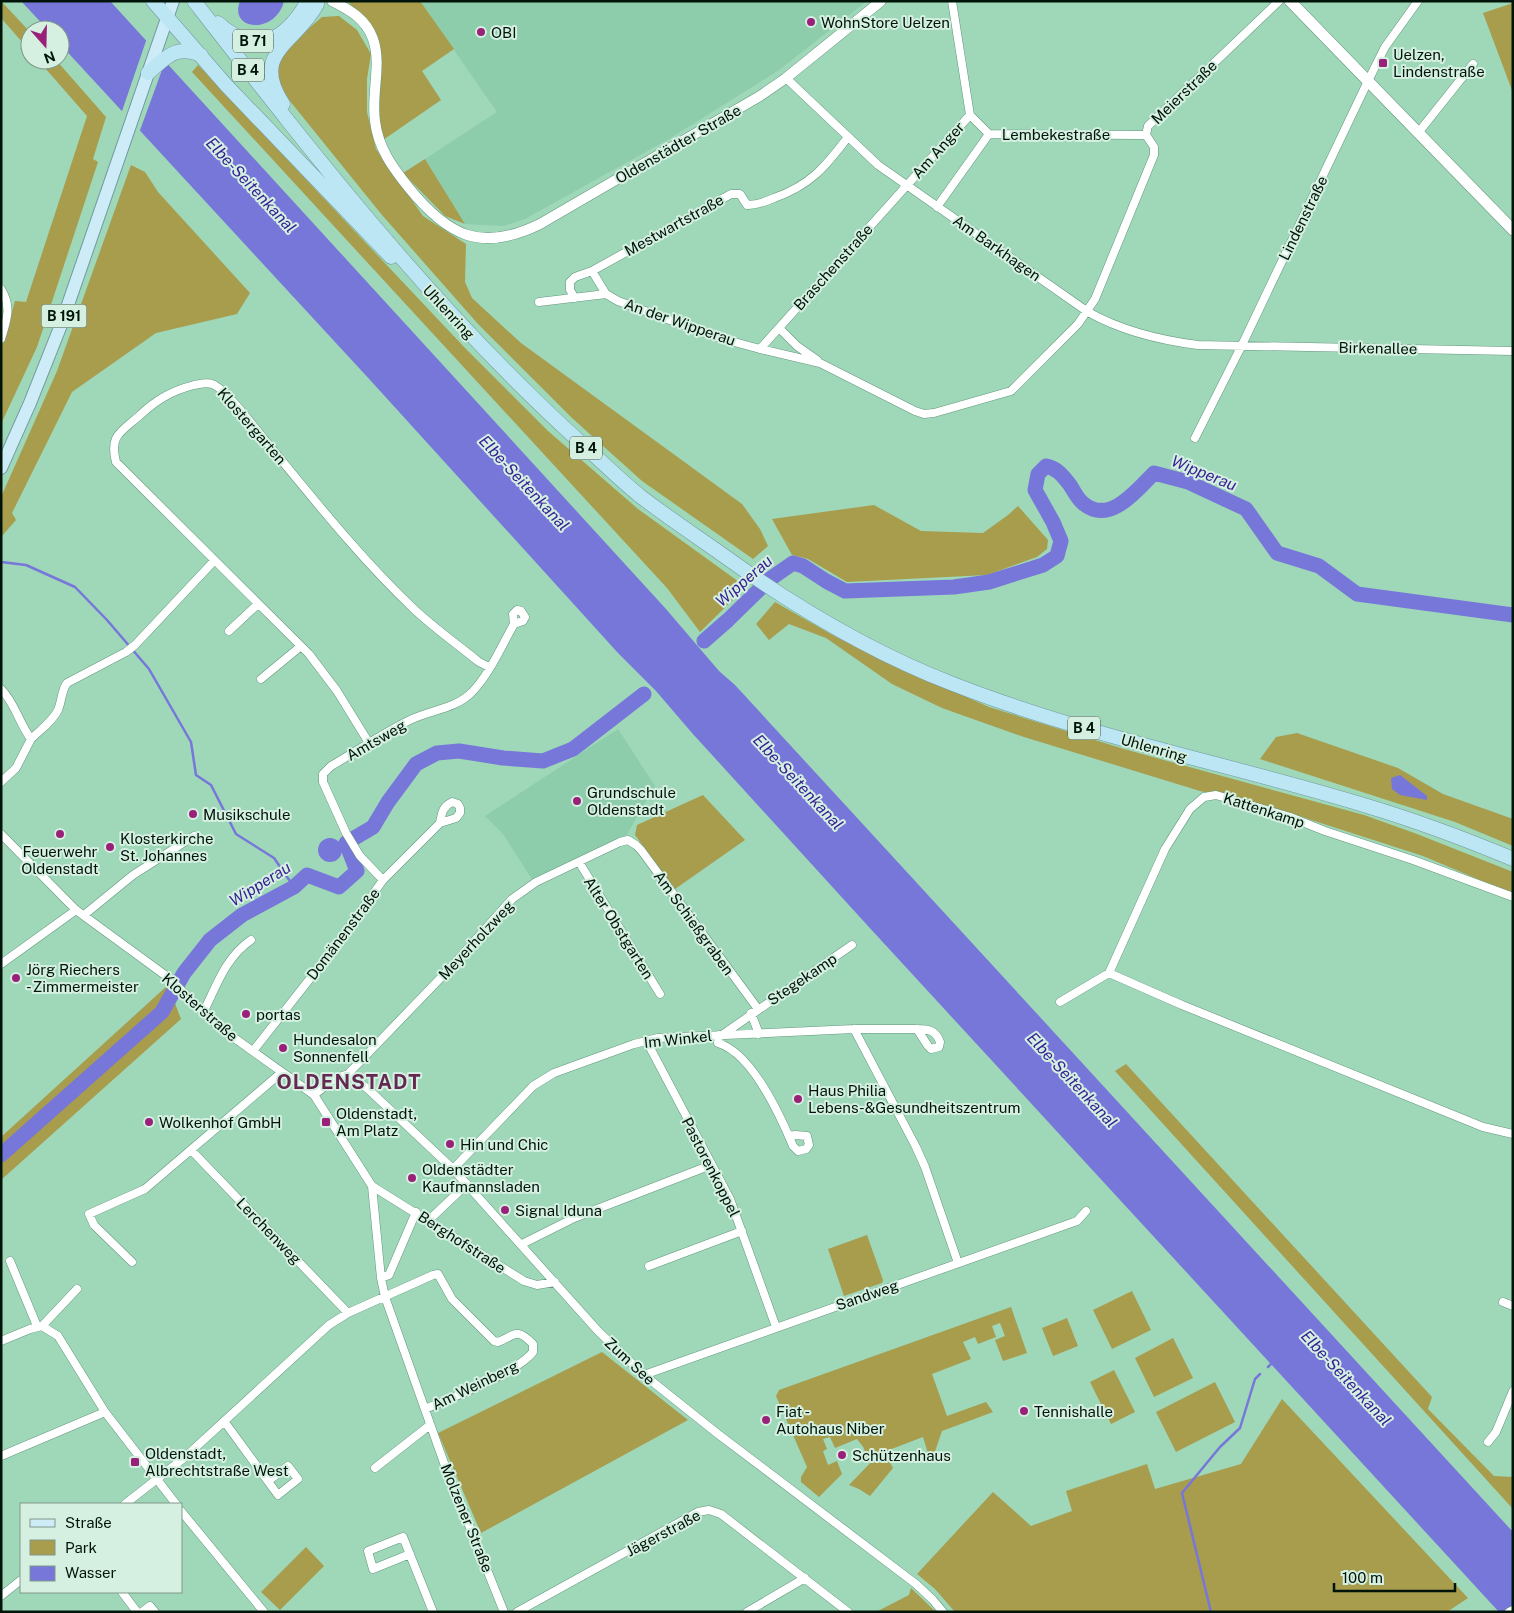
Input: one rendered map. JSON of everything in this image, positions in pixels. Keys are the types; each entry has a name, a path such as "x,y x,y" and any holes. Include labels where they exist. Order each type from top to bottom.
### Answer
{"highway":[{"name":"B 71","path":"195,2 232,35 244,40 257,42 270,39 282,32 313,2"},
{"name":"Uhlenring","path":"195,2 300,138 438,301 537,403 640,496 751,576 883,654 951,684 1034,714 1366,806 1468,840 1513,859"},
{"path":"300,138 295,122 275,90 271,71 277,52 305,22 313,2"},
{"path":"165,7 201,56 226,85 384,251 438,301"},
{"path":"148,74 170,54 186,50 201,56"}],"main road":[{"path":"1290,1 1513,230"},
{"name":"B 191","path":"1,468 30,403 61,325 160,40 165,7"}],"street":[{"path":"332,1 345,9"},
{"name":"Oldenstädter Straße","path":"345,9 356,15 365,24 375,46 377,63 374,88 375,121 378,137 386,156 398,175 438,220 456,232 474,237 495,238 511,236 527,230 760,96 786,78 881,1"},
{"path":"952,1 970,115"},
{"name":"Meierstraße","path":"1088,312 1154,155 1154,147 1146,135 1148,126 1279,1"},
{"name":"Lindenstraße","path":"1194,438 1242,345 1368,82 1386,47 1418,1"},
{"path":"313,2 345,9"},
{"path":"1418,133 1473,64"},
{"name":"Am Barkhagen","path":"786,78 878,165 1088,312 1124,329 1170,341 1198,345 1242,345"},
{"name":"Lembekestraße","path":"970,115 989,134 1146,135"},
{"name":"Am Anger","path":"906,185 970,115"},
{"name":"Am Anger","path":"937,207 989,134"},
{"name":"Mestwartstraße","path":"574,298 570,290 570,282 575,276 592,271 732,194 740,194 747,205 756,205 793,191 826,166 848,137"},
{"name":"Braschenstraße","path":"760,349 906,185"},
{"path":"592,271 606,294"},
{"path":"1,288 8,302 8,316 1,339"},
{"name":"An der Wipperau","path":"539,302 606,294 618,301 716,336 760,349 820,363"},
{"name":"An der Wipperau","path":"779,328 797,346 820,363 924,414 934,413 1011,391 1088,312"},
{"name":"Birkenallee","path":"1242,345 1513,351"},
{"name":"Klostergarten","path":"369,743 337,691 302,646 116,462 112,449 115,438 152,403 182,388 210,383 218,386 328,516 394,589 422,616 478,662 489,667"},
{"path":"1,782 16,768 31,739 50,721 58,710 63,689 67,683 126,652 135,645 214,561"},
{"path":"229,631 258,604"},
{"name":"Amtsweg","path":"383,880 360,856 346,833 322,782 324,774 331,766 414,718 450,706 465,698 480,683 514,624"},
{"path":"261,678 302,646"},
{"path":"1,689 16,709 25,731 31,739"},
{"name":"Kattenkamp","path":"1109,973 1165,848 1190,809 1199,800 1209,795 1216,795 1290,817 1513,897"},
{"name":"Domänenstraße","path":"253,1051 338,944 383,880 440,823"},
{"name":"Klosterstraße","path":"1,834 76,910 169,978 219,1027 314,1095"},
{"path":"84,915 133,876 194,836"},
{"name":"Meyerholzweg","path":"314,1095 334,1079 348,1074 453,965 512,899 536,882 628,840"},
{"name":"Am Schießgraben","path":"628,840 641,850 754,1011"},
{"name":"Alter Obstgarten","path":"579,862 660,994"},
{"path":"1,964 76,910"},
{"path":"203,1013 229,960 239,948 251,940"},
{"name":"Stegekamp","path":"721,1035 852,945"},
{"path":"1060,1002 1109,973 1182,1005 1483,1127 1513,1134"},
{"name":"Stegekamp","path":"754,1011 759,1034"},
{"name":"Im Winkel","path":"453,1169 533,1086 543,1079 554,1073 646,1040 854,1029 917,1028"},
{"path":"854,1029 925,1167 958,1263"},
{"path":"721,1035 718,1043 729,1046 757,1076 789,1136"},
{"name":"Pastorenkoppel","path":"646,1040 730,1199 776,1327"},
{"path":"132,1262 94,1225 89,1214 145,1189 282,1072"},
{"name":"Zum See","path":"348,1074 368,1089 453,1169 598,1331 644,1375 718,1434 916,1584 943,1612"},
{"name":"Molzener Straße","path":"314,1095 372,1186 381,1278 385,1297 430,1425 504,1612"},
{"name":"Lerchenweg","path":"191,1150 348,1313"},
{"path":"522,1244 574,1218 711,1165"},
{"path":"429,1220 467,1184"},
{"name":"Berghofstraße","path":"372,1186 429,1220 524,1282 537,1284 555,1282"},
{"name":"Sandweg","path":"644,1375 1077,1221 1086,1211"},
{"path":"381,1278 389,1275 416,1212"},
{"path":"649,1266 742,1231"},
{"path":"10,1261 39,1326 58,1336 105,1412 156,1481 175,1503"},
{"name":"Am Weinberg","path":"385,1297 438,1274 452,1300 494,1340 498,1342 517,1334 532,1344 533,1352 527,1360 425,1409"},
{"path":"1,1341 39,1326 77,1289"},
{"path":"126,1503 184,1458 309,1341 329,1325 348,1313 385,1297"},
{"path":"1503,1302 1513,1306"},
{"path":"1488,1442 1496,1432 1513,1392"},
{"path":"1,1456 105,1412"},
{"path":"224,1421 268,1481"},
{"path":"375,1468 430,1425"},
{"name":"Jägerstraße","path":"517,1612 698,1512 709,1510 721,1514 848,1612"},
{"path":"182,1512 264,1612"},
{"path":"410,1554 372,1569 368,1551 403,1537 410,1554 433,1612"},
{"path":"747,1612 805,1578"},
{"path":"1,1596 20,1581"},
{"path":"123,1593 137,1612"},
{"path":"142,1612 150,1606 155,1612"},
{"path":"1509,1612 1513,1610"}],"shaded area":[{"path":"420,1 867,1 779,70 669,139 525,219 503,226 465,224 425,159 497,112"},
{"name":"Grundschule Oldenstadt","path":"618,729 655,786 626,836 533,881 503,834 485,816"}],"green space":[{"path":"1,1 20,21 20,40 1,18"},
{"path":"347,1 420,1 454,49 422,71 441,100 383,140 380,128 370,23"},
{"path":"1513,3 1513,93 1483,13"},
{"path":"339,16 357,30 371,54 367,79 367,112 376,149 423,216 466,244 465,282 472,298 521,343 742,504 760,529 768,546 753,559 642,481 572,418 478,324 382,215 281,90 275,70 283,50 322,17"},
{"path":"198,65 465,348 548,431 638,509 746,587 700,632 667,588 192,72"},
{"path":"47,70 65,70 106,117 93,159 98,162 37,347 1,424 1,349 15,301 26,302 87,116"},
{"path":"425,159 465,224 445,216 403,173"},
{"path":"131,165 145,172 158,192 250,293 237,314 156,333 72,392 12,513 16,520 1,537 1,497 57,371"},
{"path":"874,505 921,531 983,533 1018,506 1048,540 1047,549 1037,557 987,575 847,582 808,559 792,555 772,519"},
{"path":"775,602 836,637 989,707 1124,749 1364,815 1417,834 1513,872 1513,894 1423,856 1271,807 1200,791 1024,737 942,708 892,684 826,638 789,624 769,640 756,624"},
{"path":"1297,733 1398,768 1443,794 1513,819 1513,846 1455,822 1260,759 1276,737"},
{"path":"703,795 745,840 675,889 635,835 637,825"},
{"path":"168,985 181,1019 1,1180 1,1137"},
{"path":"1126,1064 1432,1397 1428,1409 1494,1476 1513,1477 1513,1509 1115,1071"},
{"path":"867,1235 883,1280 882,1283 844,1296 828,1249"},
{"path":"1132,1291 1151,1330 1112,1349 1093,1310"},
{"path":"1011,1307 1027,1353 1003,1361 995,1340 1005,1336 1000,1323 992,1326 996,1337 978,1344 975,1337 963,1342 971,1359 932,1374 947,1416 986,1402 993,1412 942,1431 931,1463 923,1437 881,1453 887,1457 893,1468 870,1496 849,1485 880,1453 875,1452 866,1459 864,1448 857,1439 835,1448 830,1437 823,1439 827,1449 823,1451 828,1465 837,1461 842,1474 819,1497 801,1482 801,1477 807,1467 776,1396 779,1390"},
{"path":"1067,1318 1078,1346 1053,1356 1042,1328"},
{"path":"1173,1338 1193,1378 1154,1397 1135,1358"},
{"path":"602,1352 688,1420 481,1533 438,1433"},
{"path":"1114,1370 1135,1412 1111,1424 1090,1382"},
{"path":"1215,1382 1235,1422 1176,1452 1156,1412"},
{"path":"1282,1399 1468,1598 1447,1612 955,1612 935,1589 917,1574 993,1492 1031,1526 1072,1511 1066,1491 1147,1464 1155,1489 1241,1464"},
{"path":"306,1547 324,1566 280,1610 261,1592"},
{"path":"911,1588 936,1612 876,1612 909,1595"}],"water":[{"name":"Elbe-Seitenkanal","path":"21,1 110,1 666,609 719,671 735,685 1513,1532 1513,1612 1499,1612 868,926 656,691 618,653 371,381 70,55 70,20 39,20"},
{"path":"240,1 284,1 279,12 272,20 255,25 247,23 241,18 238,11"},
{"path":"1400,775 1427,796 1427,800 1400,795 1392,789 1391,778"},
{"path":"330,838 339,841 342,850 339,859 330,862 321,859 318,850 321,841"}],"pier":[{"path":"147,38 169,62 162,70 139,133 121,114"}],"waterway":[{"name":"Wipperau","path":"704,641 770,579 793,563 803,566 845,591 954,587 989,582 1043,565 1057,556 1061,541 1053,522 1035,490 1038,474 1046,466 1060,473 1080,500 1094,509 1104,510 1122,503 1154,473 1188,482 1246,509 1277,553 1319,566 1357,594 1513,615"},
{"path":"1,562 26,565 75,587 107,620 149,669 191,742 196,775 211,785 236,834 274,858 294,887"},
{"name":"Wipperau","path":"1,1155 162,1012 184,973 210,940 242,915 294,887 307,875 339,887 357,871 346,843 373,827 388,802 416,764 437,753 459,751 503,758 543,761 573,749 644,694"},
{"path":"1268,1367 1271,1364"},
{"path":"1211,1612 1182,1493 1220,1447 1240,1428 1255,1379 1260,1374"}],"place":[{"name":"WohnStore Uelzen","path":"811,22"},
{"name":"OBI","path":"481,32"},
{"name":"Uelzen, Lindenstraße","path":"1383,63"},
{"name":"Grundschule Oldenstadt","path":"577,801"},
{"name":"Musikschule","path":"193,814"},
{"name":"Feuerwehr Oldenstadt","path":"60,834"},
{"name":"Klosterkirche St. Johannes","path":"110,847"},
{"name":"Jörg Riechers - Zimmermeister","path":"16,978"},
{"name":"portas","path":"246,1014"},
{"name":"Hundesalon Sonnenfell","path":"283,1048"},
{"name":"Haus Philia Lebens-&Gesundheitszentrum","path":"798,1099"},
{"name":"Wolkenhof GmbH","path":"149,1122"},
{"name":"Oldenstadt, Am Platz","path":"326,1122"},
{"name":"Hin und Chic","path":"450,1144"},
{"name":"Oldenstädter Kaufmannsladen","path":"412,1178"},
{"name":"Signal Iduna","path":"505,1210"},
{"name":"Tennishalle","path":"1024,1411"},
{"name":"Fiat - Autohaus Niber","path":"766,1420"},
{"name":"Schützenhaus","path":"842,1455"},
{"name":"Oldenstadt, Albrechtstraße West","path":"135,1462"}],"district":[{"name":"OLDENSTADT","path":"349,1082"}]}
